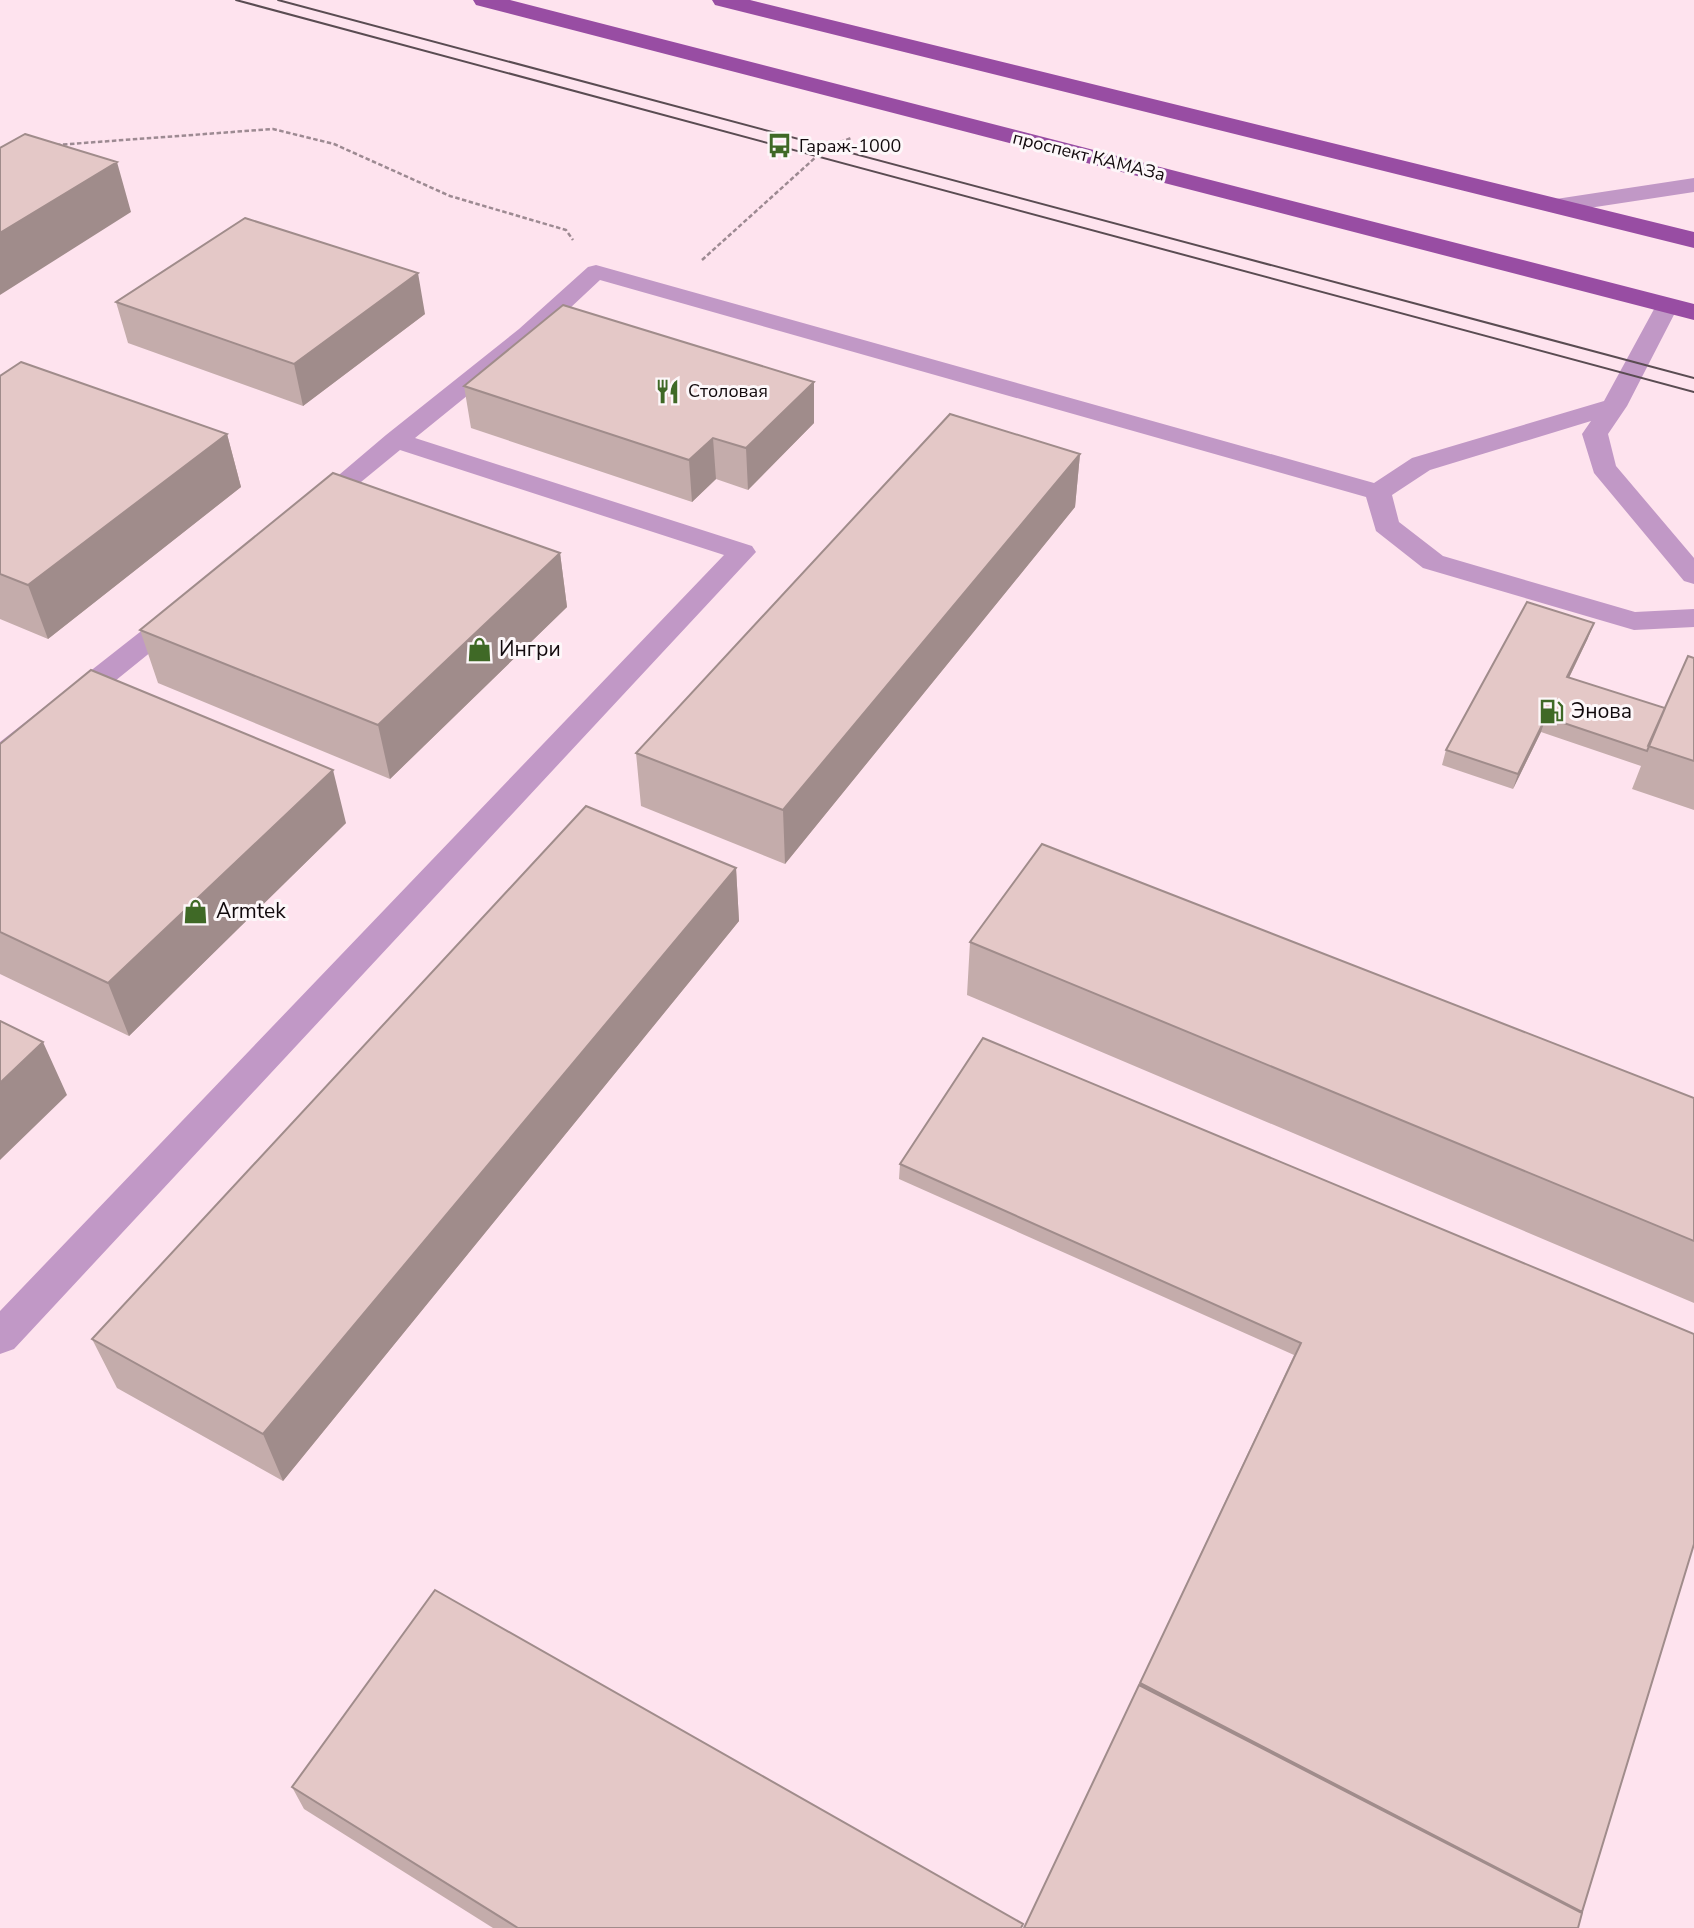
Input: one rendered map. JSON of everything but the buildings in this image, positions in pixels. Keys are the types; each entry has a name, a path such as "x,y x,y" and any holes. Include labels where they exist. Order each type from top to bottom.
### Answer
{"main road":[{"name":"проспект КАМАЗа","path":"484,0 1694,312"},
{"path":"723,0 1694,240"}],"lane":[{"path":"1556,206 1694,184"},
{"path":"292,525 528,334 596,272 1378,492 1421,464 1614,406"},
{"path":"1667,305 1614,406 1595,434 1603,467 1694,575"},
{"path":"0,1336 742,552 396,440"},
{"path":"1378,492 1386,525 1433,562 1634,621 1694,618"},
{"path":"0,758 195,603"}],"path":[{"path":"54,145 273,129 334,144 450,196 566,230 596,272"},
{"path":"667,292 827,147 855,137"}],"tram line":[{"path":"236,0 1694,392"},
{"path":"278,0 1694,378"}],"place":[{"name":"Гараж-1000","path":"779,146"},
{"name":"Столовая","path":"668,391"},
{"name":"Ингри","path":"479,649"},
{"name":"Энова","path":"1551,711"},
{"name":"Armtek","path":"196,911"}]}
